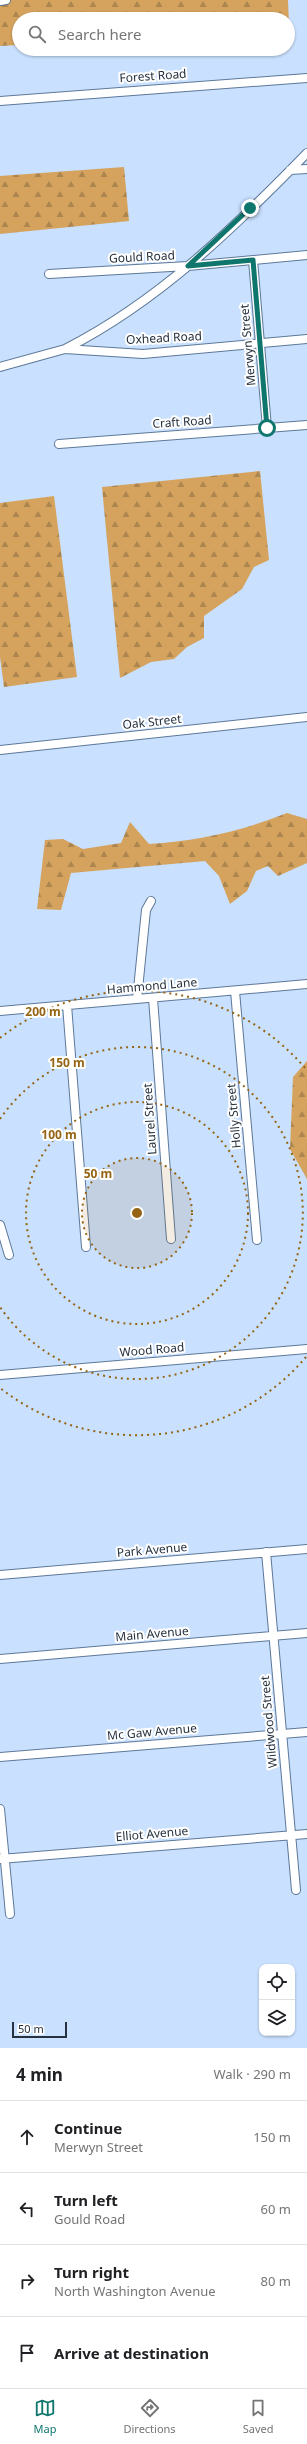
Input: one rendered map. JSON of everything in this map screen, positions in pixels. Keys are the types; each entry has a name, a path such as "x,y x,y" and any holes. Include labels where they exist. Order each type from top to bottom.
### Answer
{"street":[{"path":"0,1 6,0"},
{"name":"Forest Road","path":"0,102 307,78"},
{"path":"65,349 96,333 144,302 188,266 307,153"},
{"path":"290,170 307,169"},
{"name":"Gould Road","path":"49,274 188,266 307,255"},
{"name":"Merwyn Street","path":"253,260 267,428"},
{"name":"Oxhead Road","path":"0,367 65,349 143,354 307,339"},
{"name":"Craft Road","path":"59,444 307,424"},
{"name":"Oak Street","path":"0,750 307,717"},
{"path":"137,999 146,910 151,901"},
{"name":"Hammond Lane","path":"0,1011 307,984"},
{"name":"Holly Street","path":"235,991 257,1240"},
{"name":"Laurel Street","path":"152,998 171,1239"},
{"path":"67,1006 86,1247"},
{"path":"0,1225 9,1255"},
{"name":"Wood Road","path":"0,1375 307,1349"},
{"name":"Park Avenue","path":"0,1575 307,1549"},
{"name":"Wildwood Street","path":"266,1552 296,1890"},
{"name":"Main Avenue","path":"0,1659 307,1633"},
{"name":"Mc Gaw Avenue","path":"0,1757 307,1732"},
{"path":"0,1809 2,1858 10,1914"},
{"name":"Elliot Avenue","path":"2,1858 307,1834"}],"green space":[{"path":"0,0 288,0 288,12 12,12 12,45 0,46"},
{"path":"124,167 129,221 0,234 0,176"},
{"path":"260,471 269,560 254,567 242,589 204,616 204,638 187,647 174,659 151,662 120,678 102,487"},
{"path":"54,496 77,677 4,687 0,657 0,503"},
{"path":"287,813 307,819 307,863 278,876 268,866 256,871 247,891 230,904 219,876 205,861 71,873 61,910 37,909 45,840 63,839 83,849 121,843 130,822 149,844 167,843 202,838 236,830"},
{"path":"307,1061 307,1179 290,1149 293,1077"}],"route":[{"path":"250,208 188,266 253,260 267,428"}]}
